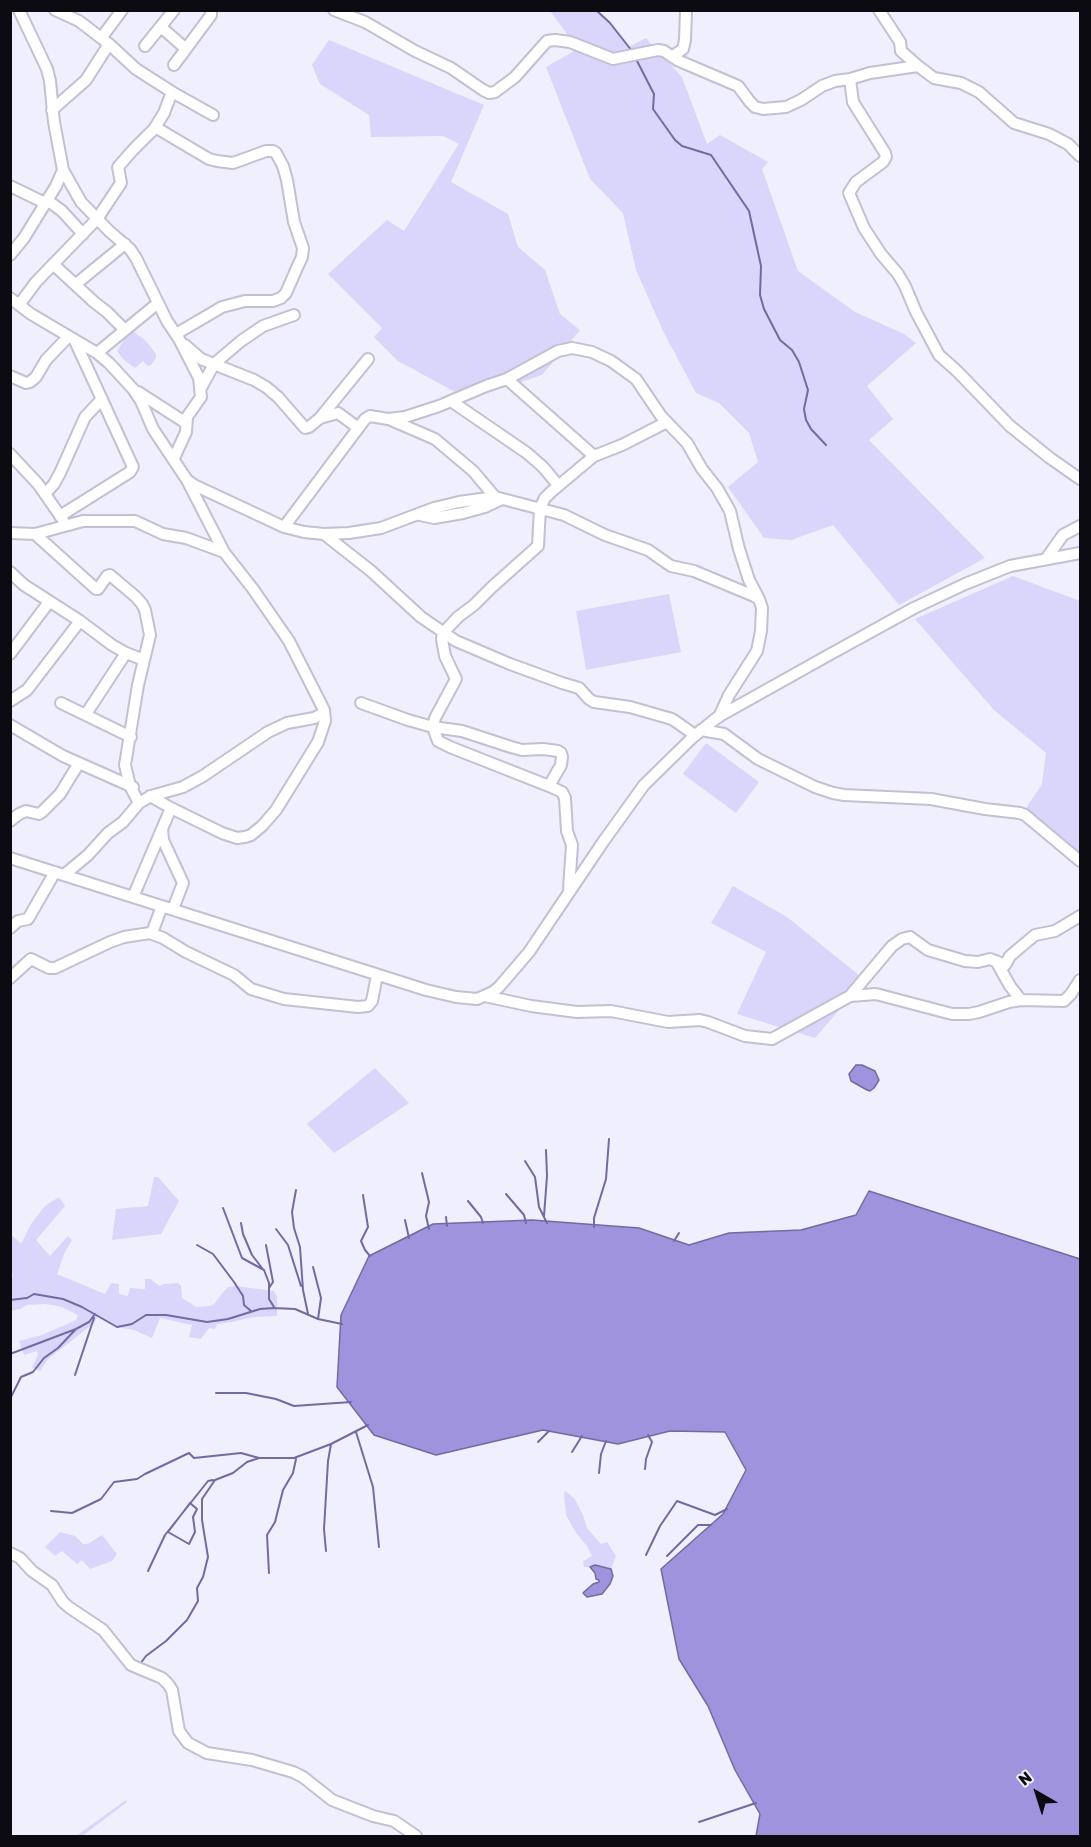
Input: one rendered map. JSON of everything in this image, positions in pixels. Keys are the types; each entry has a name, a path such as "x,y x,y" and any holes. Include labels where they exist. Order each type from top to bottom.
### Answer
{"street":[{"path":"19,10 47,69 63,170 81,202 125,244 136,258 167,321 199,378 201,397 187,417 186,432 174,458"},
{"path":"55,10 79,21 136,69 213,115"},
{"path":"52,110 86,80 122,10"},
{"path":"145,46 174,10"},
{"path":"174,65 211,15 211,10"},
{"path":"334,10 365,22 451,68 489,93 495,92 515,76 547,41 570,42 613,59 658,50 664,51 677,60 738,86 755,107 763,109 786,107 835,81 918,66"},
{"path":"673,56 683,49 686,10"},
{"path":"879,10 900,42 901,51 934,78 961,83 979,92 1014,123 1049,134 1068,144 1080,156"},
{"path":"161,27 186,49"},
{"path":"850,79 851,95 855,106 886,157 884,162 856,182 849,193 864,228 901,280 939,354 1010,426 1080,479"},
{"path":"10,725 79,763 151,796 222,834 237,838 252,835 276,810 318,742 325,721 324,713 289,641 224,552 187,480 153,429 133,389 97,353 71,339 15,302 98,219 121,183 118,167 155,127 164,113 172,92"},
{"path":"155,127 209,159 218,161 233,163 266,151 276,153 287,180 294,222 303,248 302,257 286,293 281,298 273,301 245,301 222,307 206,315 177,337"},
{"path":"10,255 24,238 63,170"},
{"path":"10,186 46,201 62,211 83,234"},
{"path":"76,284 125,244"},
{"path":"53,264 125,330"},
{"path":"97,353 158,303"},
{"path":"201,388 214,364 241,341 262,326 294,315"},
{"path":"177,337 201,359 266,387 278,397 305,428 320,418 369,359"},
{"path":"10,376 26,383 30,382 36,377 46,360 71,339"},
{"path":"10,533 35,534 63,520 133,467 71,339"},
{"path":"388,419 422,412 451,401 507,379 558,351 572,348 592,352 611,361 636,379 667,422 687,443 730,511 749,580 762,608 757,651 733,688 718,717"},
{"path":"507,379 594,456"},
{"path":"133,389 186,423"},
{"path":"45,494 53,486 60,473 85,417 102,399"},
{"path":"451,401 526,453 543,467 558,485"},
{"path":"320,418 338,413 357,427"},
{"path":"284,526 357,427 369,416 388,419 435,439 473,471 499,498"},
{"path":"569,892 572,845 567,831 565,798 562,792 438,741 433,727 438,710 456,680 445,656 443,633 538,546 540,508 545,498 558,485 594,456 622,445 667,422"},
{"path":"10,454 45,494 63,520"},
{"path":"187,480 284,526 304,532 324,534 381,528 434,508 459,502 499,498 564,515 605,535 648,550 671,566 694,571 750,593 759,599"},
{"path":"63,520 135,521 163,534 186,538 224,552"},
{"path":"1046,559 1063,535 1080,526"},
{"path":"35,534 96,589 110,575 142,604 150,635 137,694 126,765 130,786 139,803"},
{"path":"324,534 443,633 456,641 510,664 577,687 594,702 614,704 659,715 672,719 698,733 724,734 758,759 832,793 931,798 985,809 1020,813 1080,861"},
{"path":"10,858 442,995 469,999 485,996 500,987 518,966 644,785 718,717 945,593 990,573 1080,553"},
{"path":"11,574 126,653 144,660"},
{"path":"10,654 49,602"},
{"path":"10,700 27,690 80,621"},
{"path":"86,714 126,653"},
{"path":"61,703 131,737"},
{"path":"361,704 408,720 433,727 462,731 522,750 558,751 562,757 558,772 549,786"},
{"path":"10,928 18,921 28,919 59,873 88,855 108,833 123,822 139,803 151,796 170,792 193,782 268,732 287,723 314,718 324,713"},
{"path":"10,821 26,811 39,814 42,812 60,794 79,763"},
{"path":"133,897 171,808"},
{"path":"152,933 183,883 164,843 162,829"},
{"path":"1002,967 1010,956 1035,934 1055,931 1080,916"},
{"path":"10,978 31,959 49,968 55,968 117,939 152,933 234,975 251,989 284,999 358,1007 368,1006 372,1001 377,975"},
{"path":"485,996 531,1006 576,1012 611,1011 668,1022 700,1020 745,1036 766,1039 778,1036 850,996 892,946 906,937 914,939 928,950 965,961 978,962 990,959 1002,967 1012,990 1022,1000"},
{"path":"850,996 876,994 960,1014 978,1012 1022,1000 1064,1001 1080,980"},
{"path":"1009,1002 1012,990"},
{"path":"10,1552 52,1586 70,1608 103,1630 131,1665 162,1678 168,1684 172,1690 179,1731 188,1743 207,1753 252,1760 293,1772 332,1800 373,1816 394,1821 416,1836"}],"shaded area":[{"path":"550,11 596,11 610,23 629,47 646,38 682,77 707,144 720,135 768,162 762,169 798,271 855,312 904,334 916,343 867,386 893,419 869,440 985,558 899,605 833,525 791,540 764,538 728,487 758,462 749,433 719,403 696,393 663,331 636,270 623,213 590,179 546,67 578,49"},
{"path":"329,40 484,105 451,182 508,214 518,247 545,270 560,314 580,330 542,375 468,399 398,361 374,337 382,328 328,274 387,220 404,231 459,144 443,136 371,137 369,115 320,84 312,65"},
{"path":"134,332 145,340 156,354 151,365 148,366 143,361 135,368 117,351 127,335"},
{"path":"1013,576 1080,601 1080,864 1021,816 1042,784 1046,753 994,710 915,619"},
{"path":"669,594 681,652 586,670 576,611"},
{"path":"706,743 759,782 736,813 683,774"},
{"path":"733,886 787,917 865,980 815,1038 737,1014 766,952 711,923"},
{"path":"856,1065 862,1065 875,1071 879,1080 870,1091 851,1081 849,1074"},
{"path":"375,1068 409,1103 334,1153 307,1124"},
{"path":"154,1177 158,1177 179,1201 161,1234 112,1240 116,1209 148,1206"},
{"path":"869,1191 1080,1259 1080,1836 756,1836 760,1814 735,1770 708,1706 679,1659 661,1569 723,1514 746,1470 725,1432 670,1431 618,1444 543,1430 436,1455 374,1435 337,1387 341,1315 369,1256 433,1224 532,1220 639,1228 689,1245 729,1233 801,1230 856,1215"},
{"path":"59,1197 65,1206 36,1240 50,1256 68,1236 72,1240 57,1274 105,1294 111,1283 119,1284 119,1294 128,1296 130,1288 145,1289 145,1279 150,1279 160,1286 178,1283 181,1286 182,1298 196,1307 211,1306 228,1287 274,1291 277,1297 277,1316 253,1317 217,1324 215,1329 209,1328 201,1339 189,1337 192,1325 160,1318 152,1338 134,1330 117,1327 98,1316 94,1323 48,1359 40,1371 32,1367 38,1355 37,1351 24,1355 19,1341 42,1335 76,1320 78,1315 62,1307 45,1304 27,1305 11,1311 13,1274 11,1272 11,1236 21,1244 31,1224 45,1206"},
{"path":"565,1491 574,1498 587,1528 601,1544 607,1542 616,1556 611,1569 595,1565 584,1567 583,1561 592,1556 566,1515"},
{"path":"60,1532 75,1536 83,1544 88,1544 102,1535 117,1554 112,1561 90,1569 82,1560 77,1564 62,1551 55,1556 45,1547"},
{"path":"595,1565 611,1569 613,1576 602,1594 587,1597 583,1593 599,1582 590,1567"},
{"path":"126,1800 127,1802 82,1836 76,1836"}],"waterway":[{"path":"596,10 610,23 632,51"},
{"path":"636,59 654,94 653,109 675,140 682,146 711,155 749,211 761,266 760,295 764,309 780,340 792,350 799,362 808,390 804,409 806,420 826,445"},
{"path":"594,1227 594,1218 606,1179 609,1139"},
{"path":"544,1216 546,1150"},
{"path":"525,1161 535,1177 539,1207 547,1223"},
{"path":"422,1173 429,1202 426,1216 429,1229"},
{"path":"296,1190 292,1212 300,1247 303,1290 308,1314"},
{"path":"506,1194 524,1215 526,1223"},
{"path":"363,1195 368,1227 361,1241 370,1256"},
{"path":"468,1201 483,1223"},
{"path":"223,1208 242,1258 264,1270 269,1283 269,1299 274,1307"},
{"path":"446,1217 447,1226"},
{"path":"405,1220 409,1238"},
{"path":"241,1223 252,1255 262,1268"},
{"path":"276,1229 288,1245 301,1286"},
{"path":"674,1241 679,1233"},
{"path":"197,1245 213,1254 243,1296 244,1305 251,1311"},
{"path":"266,1245 273,1282 269,1288"},
{"path":"313,1267 321,1298 318,1319"},
{"path":"10,1300 27,1298 34,1294 63,1299 117,1327 132,1324 146,1315 166,1315 207,1322 228,1319 260,1309 274,1308 295,1309 318,1319 342,1324"},
{"path":"10,1354 76,1329 89,1322 95,1314"},
{"path":"75,1375 94,1318"},
{"path":"10,1399 21,1377 33,1372 44,1358 58,1348 76,1329"},
{"path":"216,1393 246,1393 276,1399 294,1406 351,1402"},
{"path":"51,1511 72,1513 101,1499 114,1482 137,1479 189,1453 194,1458 241,1453 259,1458 294,1458 331,1444 368,1425"},
{"path":"538,1442 549,1431"},
{"path":"356,1432 373,1487 379,1547"},
{"path":"645,1469 652,1442 648,1435"},
{"path":"572,1452 582,1436"},
{"path":"599,1473 601,1454 606,1441"},
{"path":"326,1551 324,1529 331,1444"},
{"path":"140,1664 187,1620 198,1601 197,1588 203,1577 208,1557 202,1520 202,1499 215,1480 259,1458"},
{"path":"269,1573 267,1535 275,1522 283,1490 293,1473 296,1459"},
{"path":"148,1571 165,1535 208,1481 213,1480"},
{"path":"646,1555 660,1526 677,1501 715,1515 727,1509"},
{"path":"190,1503 197,1509 193,1517 195,1532 189,1544 168,1532 190,1503"},
{"path":"667,1556 698,1525 711,1525"},
{"path":"699,1822 756,1803"}]}
